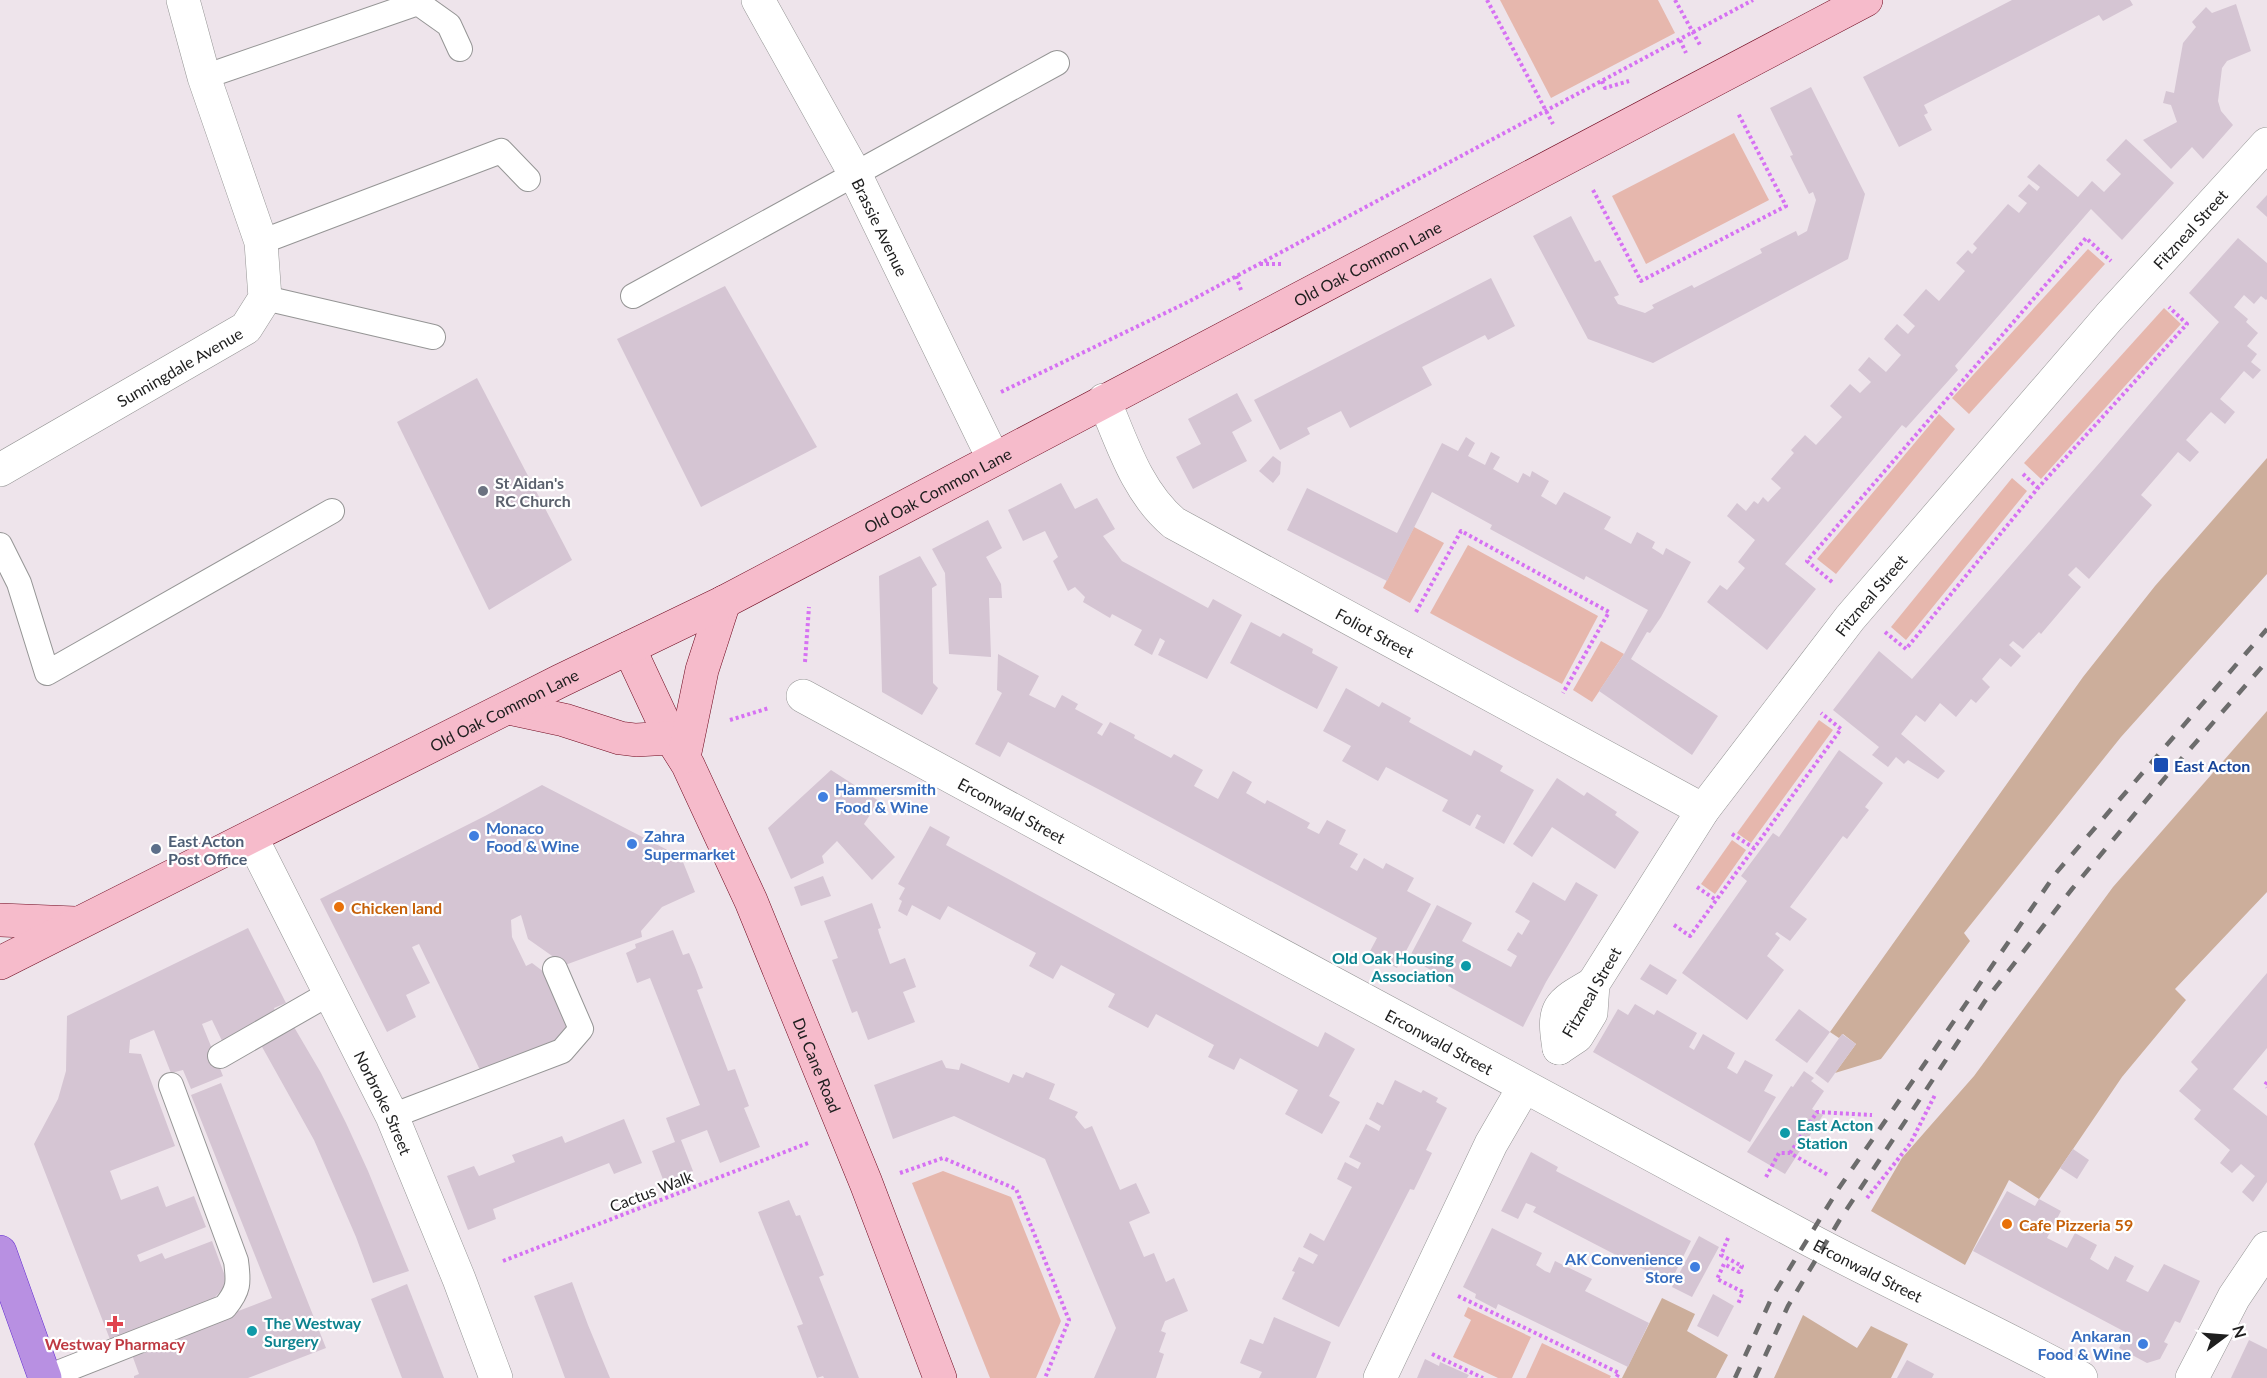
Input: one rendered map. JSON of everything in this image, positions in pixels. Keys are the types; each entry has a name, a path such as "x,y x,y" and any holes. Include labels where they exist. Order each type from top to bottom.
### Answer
{"highway":[{"path":"0,1252 45,1378"}],"street":[{"name":"Brassie Avenue","path":"758,0 855,174 993,458"},
{"name":"Old Oak Common Lane","path":"0,963 724,602 993,458 1866,0"},
{"path":"190,2 204,77 261,242 265,298"},
{"name":"Fitzneal Street","path":"1380,1378 1491,1144 1559,1048 1577,1036 1592,1014 1593,984 1703,810 1850,618 2109,317 2267,144"},
{"name":"Sunningdale Avenue","path":"0,470 246,328 265,298"},
{"name":"Foliot Street","path":"1104,400 1145,493 1160,512 1174,523 1703,810"},
{"path":"508,708 564,720 620,738 678,748 724,602"},
{"name":"Du Cane Road","path":"629,648 751,901 866,1183 940,1378"},
{"name":"Erconwald Street","path":"803,696 1295,965 1798,1234 2080,1378"},
{"name":"Norbroke Street","path":"251,837 392,1116 459,1279 496,1378"},
{"path":"0,920 80,923"},
{"path":"2192,1378 2234,1297 2267,1248"}],"lane":[{"path":"204,77 418,3 449,25 460,49"},
{"path":"633,296 1057,63"},
{"path":"261,242 501,151 528,178"},
{"path":"265,298 433,337"},
{"path":"0,545 19,583 47,673 332,511"},
{"path":"392,1116 562,1051 581,1029 555,969"},
{"path":"220,1056 330,993"},
{"path":"45,1378 225,1307 234,1296 239,1282 236,1261 171,1085"}],"path":[{"path":"1486,0 1546,110"},
{"path":"1676,0 1718,78"},
{"path":"998,393 1188,302 1753,0"},
{"path":"1593,190 1641,281 1786,206 1738,113"},
{"path":"1836,585 1807,561 2078,247 2086,238 2116,265"},
{"path":"1883,630 1906,649 2038,488 2187,324 2164,303"},
{"path":"2015,467 2038,488"},
{"path":"1414,615 1461,531 1609,612 1563,693"},
{"path":"727,722 803,696 809,607"},
{"path":"1667,920 1690,936 1841,729 1819,711"},
{"path":"1730,832 1754,848"},
{"path":"1693,884 1716,900"},
{"path":"2267,1082 2265,1085 2267,1087"},
{"path":"1866,1197 1910,1144 1935,1095"},
{"path":"1790,1153 1817,1112 1872,1115"},
{"name":"Cactus Walk","path":"503,1261 808,1143"},
{"path":"1766,1177 1779,1153 1790,1153 1828,1175"},
{"path":"900,1173 943,1158 1016,1189 1069,1320 1045,1378"},
{"path":"1729,1237 1721,1255 1743,1266 1739,1272 1724,1264 1717,1279 1743,1292 1738,1304"},
{"path":"1449,1292 1619,1373 1616,1378"},
{"path":"1429,1353 1483,1378"}],"shaded area":[{"path":"1500,0 1658,0 1675,33 1551,98"},
{"path":"1734,133 1769,200 1646,264 1612,196"},
{"path":"2088,249 2105,264 1969,414 1952,398"},
{"path":"2164,308 2181,324 2041,479 2024,463"},
{"path":"1939,414 1955,429 1836,574 1817,559"},
{"path":"2267,458 2267,574 2121,737 1964,933 1970,941 1881,1059 1835,1073 1856,1044 1843,1034 1839,1038 1830,1032 2083,677 2155,586"},
{"path":"2012,478 2027,491 1906,640 1891,627"},
{"path":"1414,527 1444,543 1410,603 1383,588"},
{"path":"1468,545 1598,616 1562,684 1430,613"},
{"path":"1601,641 1624,654 1592,702 1573,690"},
{"path":"2267,711 2267,892 2175,989 2186,1000 2122,1077 2039,1199 2009,1180 1965,1265 1871,1211 1902,1158 1974,1076 2113,887"},
{"path":"1819,720 1833,730 1751,843 1737,833"},
{"path":"1732,840 1746,850 1715,894 1701,884"},
{"path":"943,1171 1011,1197 1061,1321 1036,1378 990,1378 912,1183"},
{"path":"1662,1298 1695,1314 1687,1331 1728,1355 1716,1378 1622,1378"},
{"path":"1468,1307 1531,1337 1512,1378 1498,1378 1453,1357 1471,1320 1464,1316"},
{"path":"1803,1315 1857,1348 1871,1326 1908,1344 1891,1378 1774,1378"},
{"path":"1542,1343 1611,1376 1610,1378 1526,1378"}],"building":[{"path":"2012,0 2130,0 2133,5 2103,21 2099,15 1924,105 1928,113 1924,115 1932,130 1899,147 1863,77"},
{"path":"2236,4 2251,51 2227,61 2222,68 2218,101 2221,111 2233,125 2203,159 2192,147 2171,169 2143,140 2177,122 2171,105 2163,103 2166,91 2174,93 2183,43 2196,27 2192,22 2206,7 2212,13"},
{"path":"1811,87 1865,194 1848,259 1653,363 1588,339 1533,236 1571,216 1595,262 1600,260 1619,295 1614,297 1618,304 1645,313 1654,308 1652,305 1692,285 1694,288 1762,253 1760,249 1796,231 1798,236 1807,231 1816,200 1813,192 1809,194 1790,156 1793,155 1770,108"},
{"path":"2126,139 2174,183 2122,240 2091,209 1955,366 1958,370 1906,428 1902,425 1785,564 1816,589 1767,650 1707,602 1720,585 1727,590 1745,568 1738,562 1755,540 1727,516 1737,503 1746,511 1754,501 1758,504 1763,497 1768,502 1781,488 1771,479 1794,453 1791,450 1805,435 1816,445 1842,417 1830,406 1850,384 1860,393 1871,382 1858,370 1869,357 1886,372 1901,355 1884,339 1886,336 1897,324 1908,334 1915,326 1903,315 1926,289 1939,301 1965,271 1956,263 1968,250 1972,254 1977,248 1973,244 2008,204 2019,213 2027,203 2018,196 2029,184 2037,191 2040,187 2027,177 2039,164 2078,197 2092,181 2104,192 2121,174 2106,160"},
{"path":"2267,195 2267,217 2256,207"},
{"path":"2238,238 2267,263 2267,299 2261,296 2254,304 2244,295 2234,307 2248,319 2246,322 2258,333 2247,346 2257,354 2251,362 2261,370 2253,379 2244,371 2220,399 2235,412 2225,424 2211,412 2208,415 2186,440 2199,452 2190,462 2178,452 2141,495 2152,505 2089,579 2076,567 2068,575 2081,587 2041,634 2039,632 2023,649 2013,641 2009,645 2021,656 2011,667 2000,658 1982,679 1990,687 1976,703 1971,699 1956,717 1940,703 1925,722 1916,715 1901,734 1945,771 1938,779 1908,760 1904,764 1896,757 1888,767 1872,755 1879,747 1833,710 1879,651 1912,679 2102,460 2219,322 2189,293"},
{"path":"1491,278 1515,326 1488,340 1485,335 1422,367 1432,385 1350,428 1341,411 1307,428 1310,434 1280,450 1254,400"},
{"path":"725,286 817,447 701,507 617,339"},
{"name":"St Aidan's RC Church","path":"477,378 572,560 489,610 397,422"},
{"path":"1237,393 1252,421 1232,432 1247,461 1193,489 1176,457 1201,444 1188,419"},
{"path":"1466,437 1475,443 1468,456 1485,465 1491,452 1500,457 1493,469 1518,483 1523,473 1530,477 1532,471 1549,481 1541,496 1556,505 1564,492 1611,517 1604,529 1631,544 1637,532 1655,542 1652,548 1663,555 1666,548 1691,562 1661,617 1650,633 1647,632 1631,659 1718,716 1692,755 1599,691 1624,654 1648,610 1586,576 1584,580 1490,529 1492,525 1432,492 1387,581 1287,530 1307,488 1397,533 1442,443 1458,451"},
{"path":"1273,456 1281,462 1280,474 1273,483 1259,471"},
{"path":"1061,483 1075,509 1097,498 1115,529 1103,536 1122,561 1208,608 1213,599 1242,615 1207,679 1158,655 1165,641 1160,638 1152,655 1134,645 1142,630 1112,614 1110,618 1083,602 1085,597 1075,587 1068,591 1053,561 1058,557 1045,531 1023,541 1008,510"},
{"path":"988,520 1002,548 986,557 1001,584 1002,598 989,598 991,657 949,654 945,573 932,549"},
{"path":"920,556 937,585 932,588 933,683 938,688 922,715 882,692 879,576"},
{"path":"1251,622 1280,637 1283,633 1313,649 1312,653 1338,667 1317,709 1230,663"},
{"path":"998,654 1039,676 1029,695 1055,708 1062,695 1078,704 1075,709 1103,724 1097,733 1102,736 1110,722 1171,758 1174,754 1203,770 1194,786 1218,799 1233,771 1252,782 1246,793 1265,804 1267,800 1310,823 1307,828 1319,834 1327,820 1346,830 1339,844 1358,854 1350,867 1357,871 1364,858 1383,869 1386,863 1414,878 1407,891 1431,904 1397,968 1369,953 1377,938 1100,790 1008,742 1000,757 975,744 1002,693 997,690"},
{"path":"1346,688 1379,707 1382,702 1411,718 1409,722 1471,756 1474,750 1503,766 1500,771 1534,790 1504,844 1475,828 1481,816 1477,814 1470,826 1442,811 1448,800 1392,770 1386,767 1378,781 1342,761 1351,746 1323,731"},
{"path":"1839,750 1883,783 1865,807 1869,810 1847,839 1843,836 1790,907 1807,919 1790,941 1777,932 1775,934 1780,938 1767,956 1784,970 1747,1020 1682,973 1747,881 1741,876 1773,833 1779,837"},
{"path":"831,770 879,801 864,824 895,857 872,880 837,841 822,856 824,863 791,879 768,828"},
{"path":"1557,778 1584,796 1587,792 1617,812 1615,815 1639,832 1615,869 1552,827 1532,857 1513,844"},
{"path":"542,785 681,857 695,892 662,907 641,931 642,937 565,965 528,939 521,915 511,920 512,937 526,966 532,963 548,975 568,1026 563,1040 549,1043 480,1070 419,944 412,947 430,983 406,995 416,1017 387,1032 320,899"},
{"path":"930,826 950,837 946,845 953,849 1312,1044 1318,1047 1325,1032 1355,1049 1329,1096 1340,1102 1322,1134 1285,1114 1298,1090 1240,1058 1234,1070 1208,1057 1214,1045 1156,1014 1148,1028 1108,1007 1115,994 1061,965 1053,979 1029,966 1036,953 948,906 940,920 912,905 907,916 898,911 902,901 899,899 905,888 898,884"},
{"path":"823,876 831,896 801,906 794,887"},
{"path":"1533,882 1565,901 1576,882 1598,895 1546,982 1523,1027 1448,986 1451,981 1409,958 1437,905 1472,923 1462,941 1511,967 1517,956 1507,950 1518,932 1522,935 1530,921 1515,912"},
{"path":"872,903 890,964 905,958 916,987 903,992 915,1022 868,1040 857,1011 852,1013 832,960 838,958 824,921"},
{"path":"248,928 286,1003 274,1008 277,1016 224,1045 212,1020 202,1024 223,1076 191,1089 183,1070 171,1073 154,1030 130,1040 129,1053 141,1054 175,1146 110,1171 121,1200 158,1186 166,1207 194,1196 206,1227 137,1255 140,1262 162,1253 165,1259 212,1241 228,1284 210,1302 111,1342 34,1144 58,1099 66,1071 67,1016"},
{"path":"673,930 683,955 689,953 695,967 703,988 697,990 728,1071 735,1069 749,1106 744,1108 760,1147 720,1163 707,1130 681,1140 693,1171 664,1182 652,1151 675,1142 666,1118 700,1105 650,978 637,983 626,953 636,948 635,944"},
{"path":"1650,964 1677,980 1667,995 1640,979"},
{"path":"2267,973 2267,1048 2233,1089 2267,1116 2267,1182 2253,1202 2242,1192 2255,1176 2241,1164 2232,1173 2220,1163 2230,1150 2194,1119 2201,1110 2179,1091 2198,1069 2191,1062"},
{"path":"1635,1004 1654,1015 1657,1010 1697,1033 1689,1047 1694,1050 1703,1034 1735,1053 1727,1068 1737,1074 1745,1060 1773,1075 1764,1091 1776,1097 1750,1142 1593,1052 1618,1009 1628,1015"},
{"path":"1799,1009 1830,1032 1807,1063 1775,1040"},
{"path":"294,1027 321,1073 346,1123 409,1271 373,1283 356,1237 314,1140 261,1045"},
{"path":"1842,1034 1856,1044 1828,1083 1815,1073"},
{"path":"942,1060 946,1068 959,1070 961,1063 1009,1083 1013,1074 1023,1078 1026,1072 1055,1084 1049,1099 1078,1112 1075,1117 1085,1129 1092,1126 1120,1190 1136,1183 1150,1213 1129,1222 1144,1257 1154,1253 1166,1282 1174,1278 1188,1311 1165,1321 1161,1331 1166,1333 1159,1352 1164,1354 1156,1378 1094,1378 1116,1328 1045,1159 954,1116 893,1139 874,1085"},
{"name":"East Acton Station","path":"1804,1071 1814,1078 1811,1081 1824,1091 1812,1109 1823,1115 1785,1174 1747,1152 1791,1086 1793,1087"},
{"path":"1395,1080 1421,1093 1423,1090 1438,1098 1436,1102 1447,1108 1426,1150 1432,1153 1414,1190 1410,1189 1339,1327 1282,1299 1295,1272 1292,1271 1299,1257 1313,1264 1318,1255 1303,1247 1310,1233 1324,1241 1352,1187 1337,1179 1345,1162 1358,1169 1361,1163 1349,1157 1366,1124 1379,1131 1381,1126 1369,1119 1377,1102 1383,1105"},
{"path":"221,1083 326,1348 248,1378 134,1378 139,1374 131,1352 272,1298 191,1095"},
{"path":"624,1119 642,1163 614,1174 609,1163 493,1209 496,1219 468,1230 447,1176 474,1166 479,1176 515,1162 512,1155 562,1136 565,1143"},
{"path":"2073,1149 2089,1160 2077,1179 2060,1168"},
{"path":"1531,1152 1558,1167 1556,1171 1691,1241 1670,1283 1533,1212 1536,1207 1526,1203 1518,1219 1501,1211"},
{"path":"2007,1191 2035,1206 2039,1199 2061,1211 2047,1238 2067,1248 2075,1233 2097,1245 2090,1259 2108,1270 2115,1256 2134,1266 2126,1281 2148,1292 2164,1264 2200,1281 2180,1323 2175,1321 2164,1342 2168,1344 2160,1359 2147,1363 2119,1348 2127,1333 1973,1251"},
{"path":"789,1200 796,1216 800,1215 824,1275 819,1277 859,1378 824,1378 823,1376 817,1378 797,1326 803,1324 758,1212"},
{"path":"1492,1228 1542,1253 1536,1265 1545,1271 1550,1273 1555,1261 1592,1279 1585,1291 1649,1323 1628,1367 1498,1304 1496,1309 1475,1298 1476,1294 1463,1287"},
{"name":"AK Convenience Store","path":"1699,1236 1719,1247 1692,1297 1672,1287"},
{"path":"572,1282 610,1378 565,1378 534,1296"},
{"path":"407,1284 444,1378 402,1378 371,1299"},
{"path":"1713,1294 1734,1306 1718,1337 1697,1326"},
{"path":"1274,1317 1331,1342 1316,1378 1259,1378 1262,1372 1240,1363 1250,1339 1263,1344"},
{"path":"2249,1340 2267,1349 2267,1378 2231,1378"},
{"path":"1425,1359 1439,1366 1440,1362 1469,1375 1467,1378 1417,1378"},
{"path":"1907,1360 1934,1374 1932,1378 1897,1378"}],"railway":[{"path":"1735,1378 1772,1297 1839,1188 2056,873 2267,629"},
{"path":"1755,1378 1788,1306 1839,1221 1985,1001 2072,889 2267,661"}],"place":[{"name":"St Aidan's RC Church","path":"483,491"},
{"name":"East Acton","path":"2161,765"},
{"name":"Hammersmith Food & Wine","path":"823,797"},
{"name":"Monaco Food & Wine","path":"474,836"},
{"name":"Zahra Supermarket","path":"632,844"},
{"name":"East Acton Post Office","path":"156,849"},
{"name":"Chicken land","path":"339,907"},
{"name":"Old Oak Housing Association","path":"1466,966"},
{"name":"East Acton Station","path":"1785,1133"},
{"name":"Cafe Pizzeria 59","path":"2007,1224"},
{"name":"AK Convenience Store","path":"1695,1267"},
{"name":"Westway Pharmacy","path":"115,1324"},
{"name":"The Westway Surgery","path":"252,1331"},
{"name":"Ankaran Food & Wine","path":"2143,1344"}]}
